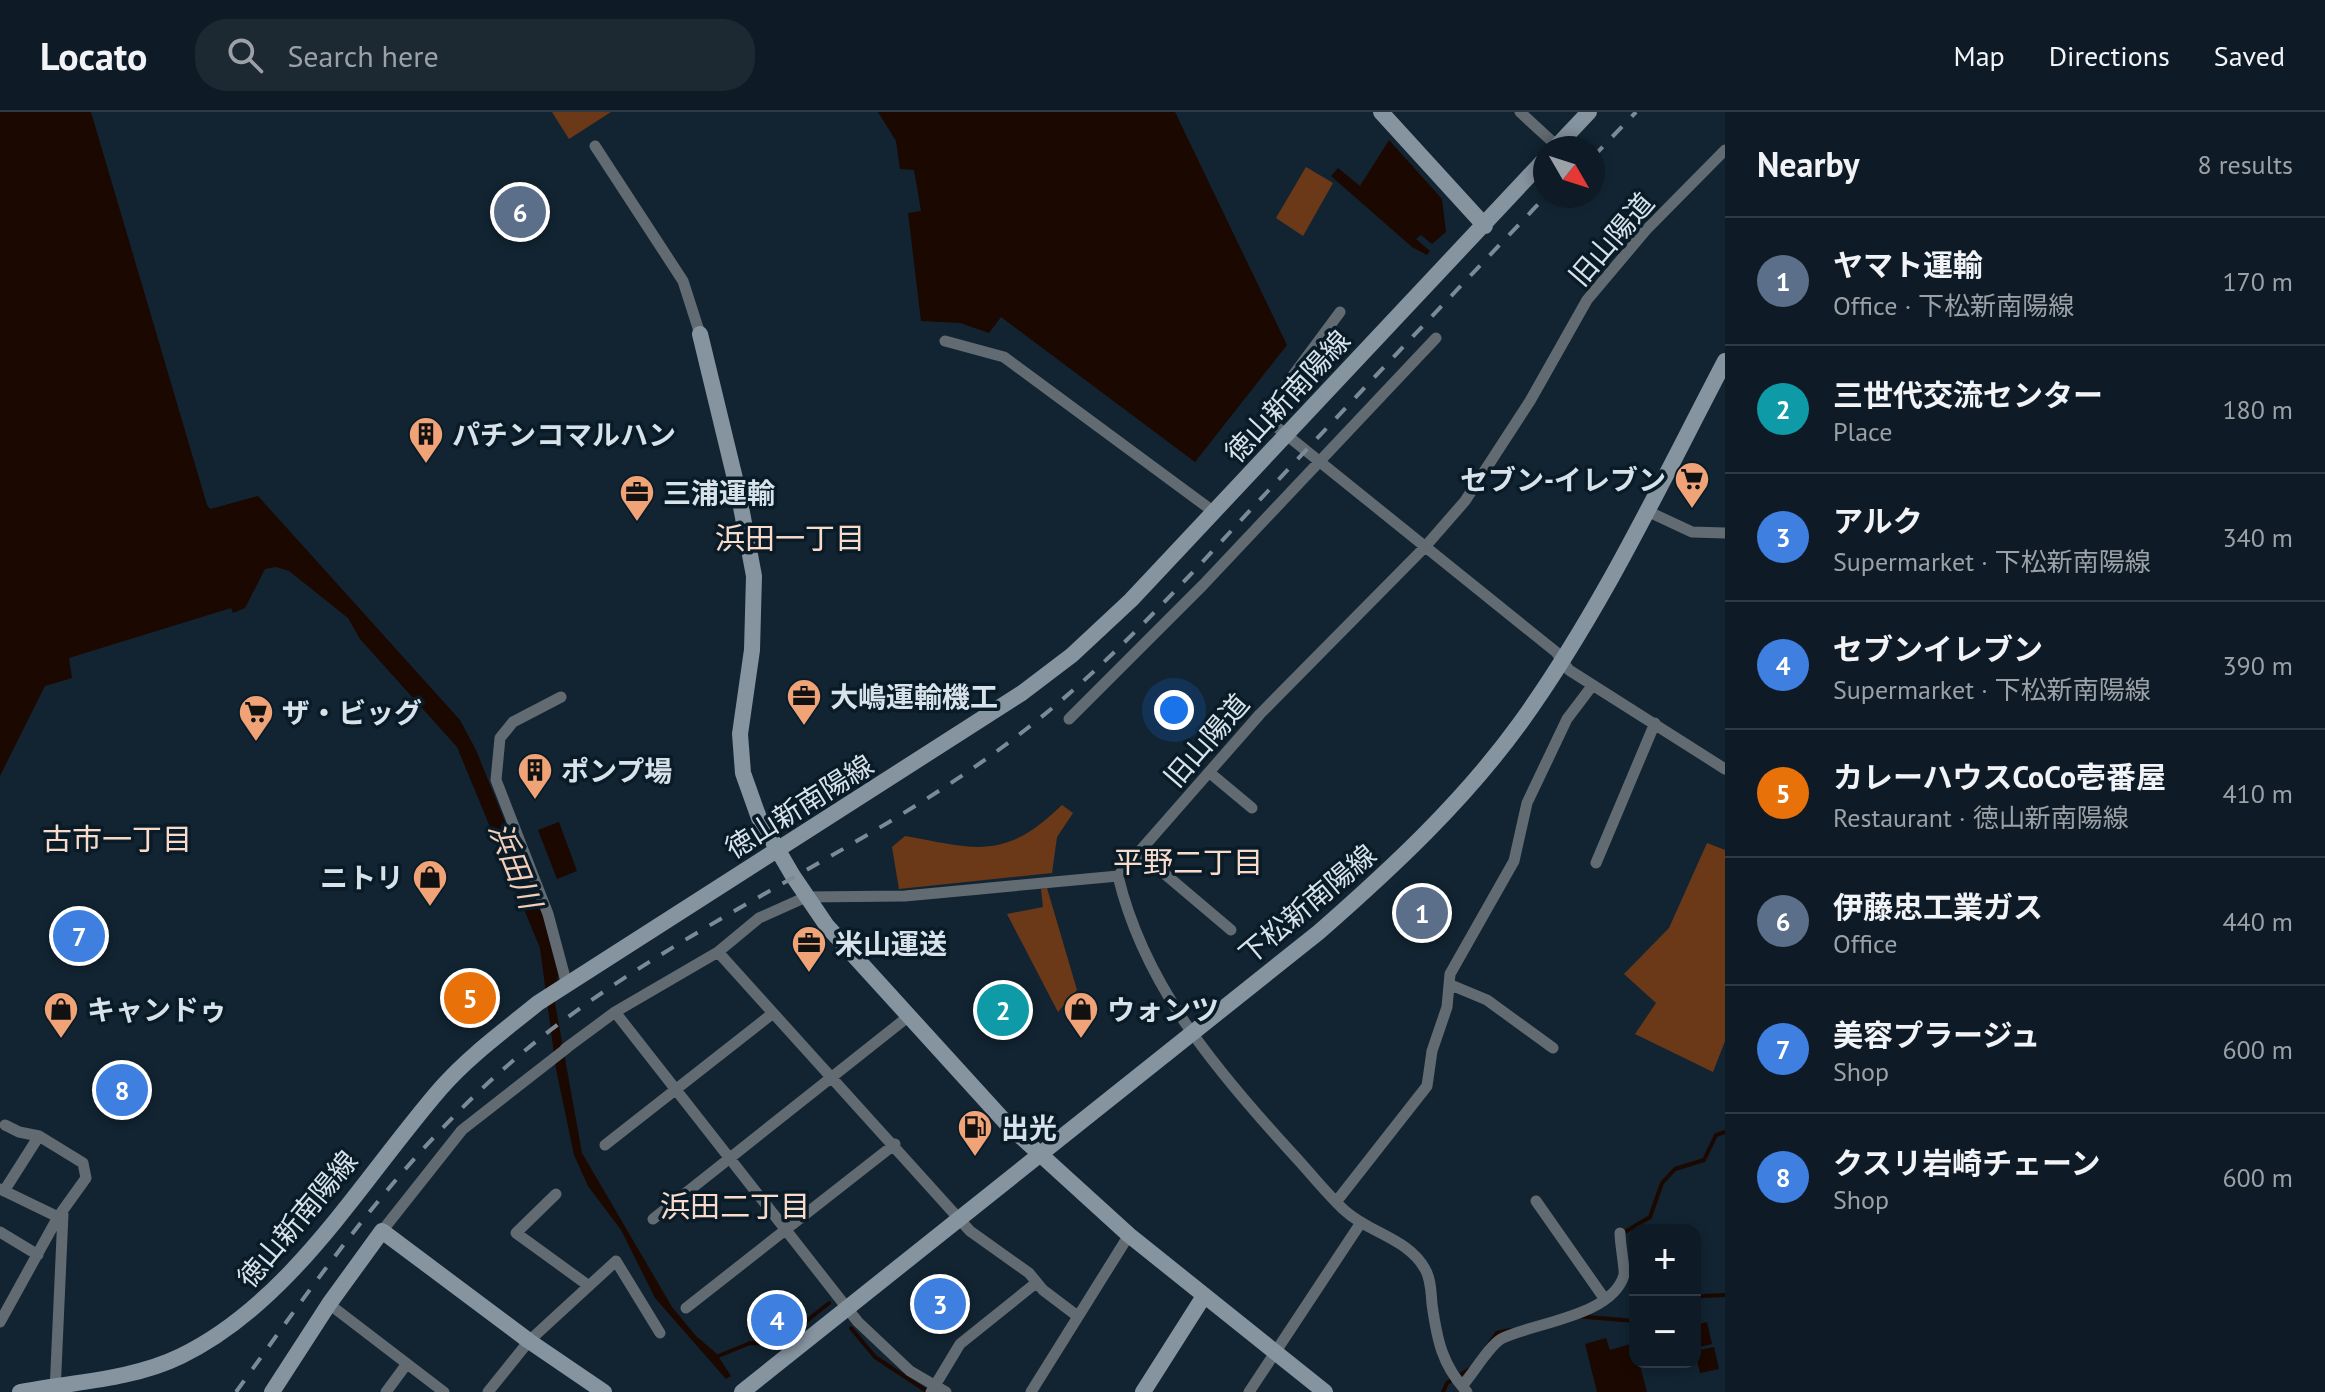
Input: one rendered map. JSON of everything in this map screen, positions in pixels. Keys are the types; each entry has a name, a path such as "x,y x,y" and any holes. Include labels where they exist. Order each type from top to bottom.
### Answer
{"main road":[{"path":"1381,112 1485,226"},
{"name":"徳山新南陽線","path":"1566,136 1589,112"},
{"name":"徳山新南陽線","path":"20,1392 55,1389 134,1372 178,1358 222,1334 253,1311 288,1276 444,1085 493,1039 545,999 1022,693 1072,655 1131,600 1533,172"},
{"path":"700,334 738,491 754,576 752,650 740,734 743,773 759,818 777,850 827,926 1008,1125 1129,1235 1325,1392"},
{"name":"下松新南陽線","path":"742,1392 962,1220 1039,1153 1319,932 1404,857 1493,757 1562,661 1647,511 1725,361"},
{"path":"272,1392 329,1304 382,1231 529,1341 604,1392"},
{"path":"1143,1392 1204,1296"}],"street":[{"path":"1520,112 1540,136"},
{"path":"595,146 683,281 700,334"},
{"name":"旧山陽道","path":"1118,876 1260,714 1424,548 1465,501 1500,449 1587,300 1646,230 1725,150"},
{"path":"1340,312 1263,416 1592,686 1725,769"},
{"path":"1069,719 1203,585 1436,338"},
{"path":"945,341 1004,357 1214,512"},
{"path":"1647,511 1692,532 1725,533"},
{"path":"1336,1202 1427,1086 1454,963 1514,861 1527,803 1567,719 1592,686"},
{"path":"561,697 513,722 500,738 496,780 548,914 564,987"},
{"path":"1596,863 1655,723"},
{"path":"1210,773 1252,808"},
{"path":"1140,853 1231,930"},
{"path":"382,1231 462,1130 615,1012 718,952 759,918 806,897 905,896 1118,876 1139,943 1172,1004 1235,1089 1336,1202 1360,1224 1405,1246 1426,1270 1440,1355 1464,1389 1501,1339 1569,1319 1604,1298 1624,1276 1618,1246 1620,1233"},
{"path":"718,952 895,1144 970,1231 1029,1273 1036,1283 1076,1315"},
{"path":"1451,985 1487,1000 1553,1048"},
{"path":"615,1012 673,1090 850,1308 858,1322 932,1388 946,1392"},
{"path":"605,1145 772,1014"},
{"path":"653,1219 909,1016"},
{"path":"0,1322 61,1214 86,1178 83,1163 39,1136 5,1125"},
{"path":"39,1136 2,1190 61,1214"},
{"path":"686,1308 895,1144"},
{"path":"556,1194 516,1233 589,1286"},
{"path":"1536,1201 1604,1298"},
{"path":"55,1389 61,1214"},
{"path":"1249,1392 1360,1224"},
{"path":"0,1232 38,1255"},
{"path":"1031,1392 1076,1315 1129,1235"},
{"path":"488,1392 529,1341 616,1261 660,1333"},
{"path":"932,1388 960,1344 1036,1283"},
{"path":"329,1304 444,1392"},
{"path":"386,1392 406,1365"}],"shaded area":[{"path":"552,112 611,112 569,139"},
{"path":"1306,167 1333,183 1303,236 1276,218"},
{"path":"1062,805 1073,813 1057,837 1052,873 899,889 892,847 905,836 971,847 1006,843 1042,823"},
{"path":"1707,843 1725,850 1725,1041 1713,1072 1635,1034 1656,1003 1624,974 1669,928"},
{"path":"1047,888 1077,990 1058,1012 1007,914 1043,907 1041,889"}],"water":[{"name":"浜田川","path":"0,112 91,112 207,505 210,509 258,496 460,720 476,750 543,916 558,974 555,1003 582,1153 672,1307 696,1336 716,1353 731,1376 726,1379 655,1298 621,1230 588,1186 574,1155 556,1069 540,948 457,747 360,639 348,618 289,571 276,567 265,569 245,608 233,613 231,608 69,658 72,678 45,686 0,776"},
{"path":"878,112 1175,112 1287,345 1195,462 1001,317 989,333 960,323 921,321 908,213 921,211 914,170 900,169 896,141"},
{"path":"1389,140 1442,199 1446,232 1432,244 1421,235 1416,239 1430,251 1427,255 1412,247 1331,176 1338,168 1360,186"},
{"path":"559,822 577,871 557,879 538,830"},
{"path":"1707,1322 1712,1344 1701,1347 1701,1324"},
{"path":"1606,1338 1610,1350 1629,1344 1629,1368 1641,1368 1647,1392 1597,1392 1585,1344"},
{"path":"1714,1347 1719,1369 1700,1373 1701,1350"}],"waterway":[{"path":"1625,1232 1650,1217 1662,1183 1675,1169 1704,1160 1716,1135 1725,1132"},
{"path":"1701,1297 1725,1295"},
{"path":"716,1357 750,1343 778,1344 829,1303"},
{"path":"1575,1316 1629,1320"},
{"path":"851,1328 875,1357 928,1392"},
{"path":"1487,1347 1497,1333 1510,1330"},
{"path":"1443,1392 1447,1383 1470,1369"}],"railway":[{"path":"1605,144 1636,112"},
{"path":"236,1392 310,1289 387,1191 427,1144 517,1057 623,978 914,807 971,770 1058,703 1121,646 1181,585 1535,208"}],"place":[{"name":"伊藤忠工業ガス","path":"520,212"},
{"name":"パチンコマルハン","path":"426,465"},
{"name":"セブン-イレブン","path":"1692,510"},
{"name":"三浦運輸","path":"637,523"},
{"name":"大嶋運輸機工","path":"804,727"},
{"name":"ザ・ビッグ","path":"256,743"},
{"name":"ポンプ場","path":"535,801"},
{"name":"ニトリ","path":"430,908"},
{"name":"ヤマト運輸","path":"1422,913"},
{"name":"美容プラージュ","path":"79,936"},
{"name":"米山運送","path":"809,974"},
{"name":"カレーハウスCoCo壱番屋","path":"470,998"},
{"name":"三世代交流センター","path":"1003,1010"},
{"name":"キャンドゥ","path":"61,1040"},
{"name":"ウォンツ","path":"1081,1040"},
{"name":"クスリ岩崎チェーン","path":"122,1090"},
{"name":"出光","path":"975,1158"},
{"name":"アルク","path":"940,1304"},
{"name":"セブンイレブン","path":"777,1320"}],"district":[{"name":"浜田一丁目","path":"790,537"},
{"name":"古市一丁目","path":"117,838"},
{"name":"平野二丁目","path":"1188,861"},
{"name":"浜田二丁目","path":"735,1205"}]}
